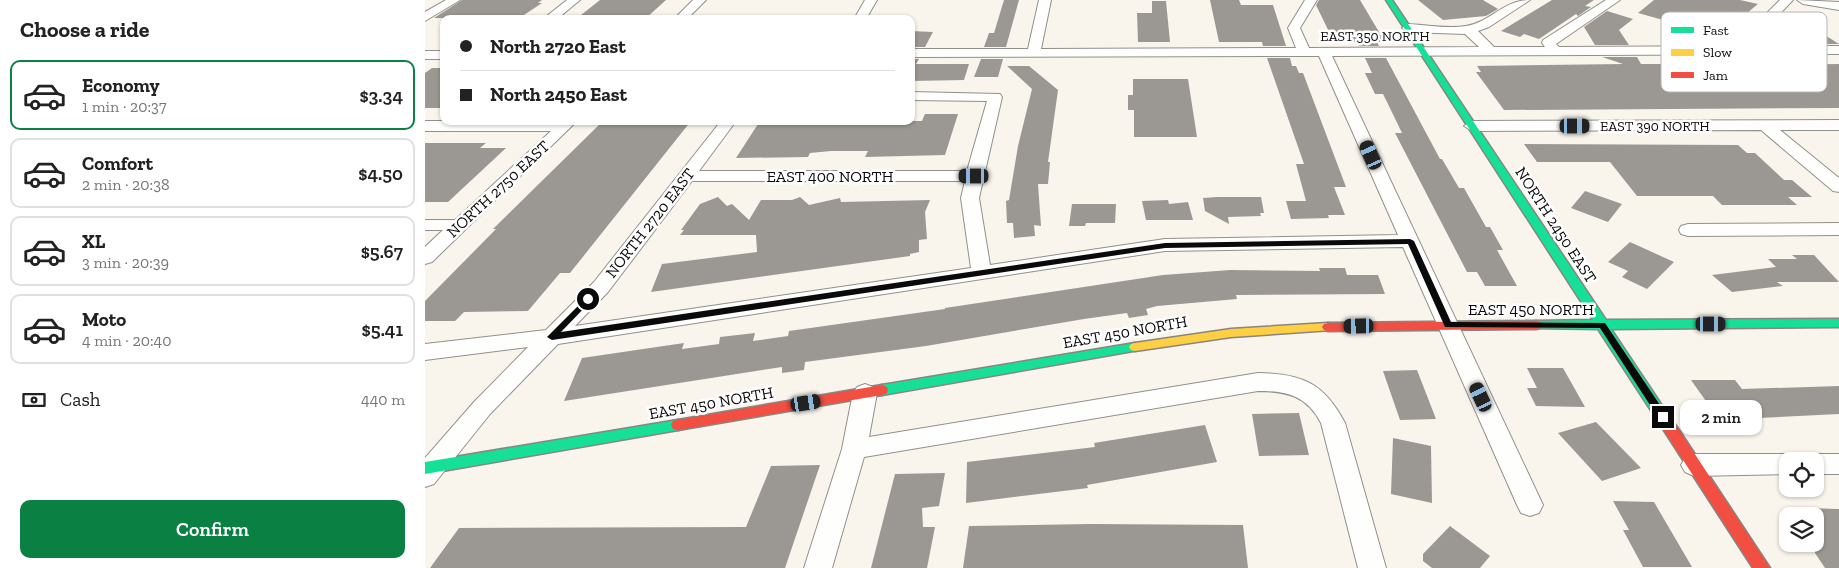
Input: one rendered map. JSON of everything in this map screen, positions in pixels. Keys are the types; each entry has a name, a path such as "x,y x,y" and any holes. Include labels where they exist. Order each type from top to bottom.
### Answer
{"street":[{"path":"425,18 454,0"},
{"path":"554,15 574,0"},
{"path":"683,15 699,0"},
{"path":"862,15 871,0"},
{"path":"1034,53 1045,0"},
{"path":"1304,52 1294,28 1311,0"},
{"name":"NORTH 2450 EAST","path":"1389,0 1762,568"},
{"path":"1467,30 1468,23 1507,0"},
{"path":"1408,28 1467,30 1485,24 1524,0"},
{"path":"1556,52 1548,43 1614,0"},
{"path":"1775,12 1787,0"},
{"path":"1803,0 1839,6"},
{"path":"1467,30 1473,33 1491,52"},
{"name":"EAST 350 NORTH","path":"915,53 1661,51"},
{"path":"1324,52 1531,505"},
{"path":"425,55 440,55"},
{"path":"915,96 995,96 970,198 981,273"},
{"path":"425,126 496,125"},
{"name":"NORTH 2750 EAST","path":"425,258 567,125"},
{"name":"NORTH 2720 EAST","path":"428,470 482,408 601,287 726,125"},
{"name":"EAST 390 NORTH","path":"1472,126 1839,125"},
{"path":"1766,126 1839,187"},
{"name":"EAST 400 NORTH","path":"687,176 974,176"},
{"path":"425,225 460,225"},
{"path":"1688,230 1839,229"},
{"path":"425,352 552,337 1165,245 1410,241"},
{"name":"EAST 450 NORTH","path":"428,470 1207,335 1287,327 1839,323"},
{"path":"853,448 1258,382 1281,382 1299,386 1315,396 1325,407 1333,423 1372,568"},
{"path":"818,568 853,448 865,393"},
{"path":"1694,465 1779,464"},
{"path":"1824,464 1839,464"}],"building":[{"path":"462,0 542,0 538,3 542,3 524,15 440,15 440,18 434,18"},
{"path":"600,0 666,0 649,15 581,15"},
{"path":"1004,0 1019,0 1006,47 984,47 989,33 994,33"},
{"path":"1210,0 1239,0 1241,5 1273,5 1286,46 1263,46 1262,42 1219,42"},
{"path":"1319,0 1360,0 1385,42 1377,42 1379,46 1359,46 1357,42 1334,42 1316,5"},
{"path":"1418,0 1483,0 1498,9 1486,16 1443,20"},
{"path":"1552,0 1594,0 1585,6 1591,7 1578,16 1576,14 1539,39 1524,34 1520,37 1501,31"},
{"path":"1654,0 1740,0 1758,4 1748,12 1661,12 1661,19 1638,13"},
{"path":"1152,1 1166,1 1170,42 1138,42 1137,13 1152,13"},
{"path":"1607,11 1633,19 1619,30 1629,45 1595,45 1584,27"},
{"path":"915,31 933,32 925,47 915,47"},
{"path":"1827,36 1839,44 1827,44"},
{"path":"1602,57 1637,57 1641,64 1661,64 1661,92 1827,92 1827,64 1839,64 1839,108 1504,110 1476,72 1481,72 1477,66 1623,64"},
{"path":"1267,58 1290,58 1292,66 1296,66 1299,73 1303,73 1346,187 1334,187 1345,215 1328,215 1329,218 1291,219 1286,201 1306,201 1296,164 1304,164"},
{"path":"1365,58 1386,58 1440,159 1442,159 1459,188 1464,188 1486,227 1490,227 1503,250 1497,250 1517,286 1485,286 1477,272 1467,272 1395,133 1402,133 1383,94 1375,94 1365,73 1372,73"},
{"path":"915,59 919,59 916,64 969,64 964,80 915,81"},
{"path":"981,59 1003,59 998,77 974,77"},
{"path":"1007,66 1029,66 1058,90 1048,162 1050,162 1048,184 1038,184 1041,226 1034,225 1035,236 1014,238 1013,223 1007,223 1006,201 1009,200 1018,146 1032,89"},
{"path":"432,68 440,68 440,108 425,108 425,73"},
{"path":"1133,79 1188,79 1197,137 1134,137 1134,110 1128,110 1128,95 1133,95"},
{"path":"925,114 958,114 945,155 865,157 868,151 831,151 810,153 808,157 736,158 757,125 915,125 915,121 922,121"},
{"path":"599,125 688,125 570,273 560,273 528,311 464,312 455,321 425,321 425,301 496,229 493,229"},
{"path":"425,143 486,143 480,148 506,148 448,202 425,202"},
{"path":"1524,144 1738,145 1747,153 1755,153 1784,180 1792,180 1812,197 1788,197 1797,205 1722,205 1713,196 1637,196 1610,162 1537,162"},
{"path":"1585,191 1622,204 1608,222 1571,208"},
{"path":"718,197 727,206 732,204 749,220 761,200 792,200 800,197 809,205 840,198 841,202 930,200 925,212 927,239 919,240 919,252 910,254 910,256 651,292 662,264 757,252 756,235 680,235 684,230 681,230 700,204"},
{"path":"1261,197 1264,213 1260,213 1261,216 1228,217 1229,224 1205,211 1203,198"},
{"path":"1168,200 1169,204 1188,202 1193,220 1146,220 1142,201"},
{"path":"1072,204 1116,204 1115,223 1086,223 1085,226 1069,226"},
{"path":"1630,242 1674,262 1647,289 1622,277 1628,271 1608,262"},
{"path":"1792,255 1814,255 1839,282 1777,282 1783,286 1732,292 1712,275 1776,267 1768,259 1797,259"},
{"path":"1319,268 1345,268 1347,275 1378,275 1385,294 1236,295 1237,299 1157,306 1146,309 1148,315 1129,318 1127,313 926,346 805,362 804,370 782,373 782,367 564,401 582,358 684,343 682,349 719,344 720,337 755,333 753,341 788,336 789,331 1163,275 1230,270 1320,271"},
{"path":"1527,368 1563,368 1585,407 1536,406 1527,388 1537,388"},
{"path":"1417,370 1436,419 1400,420 1383,371"},
{"path":"1691,380 1735,380 1742,389 1839,386 1839,414 1738,419 1727,404 1708,404"},
{"path":"1299,413 1309,455 1259,456 1252,414"},
{"path":"1596,422 1641,468 1602,481 1558,433"},
{"path":"1205,425 1217,462 1087,485 1088,488 966,503 967,462 1095,447 1094,443"},
{"path":"1393,438 1431,446 1432,503 1391,494"},
{"path":"820,465 785,568 430,568 459,528 746,527 771,466"},
{"path":"945,473 939,506 922,508 923,527 935,527 927,568 871,568 895,474"},
{"path":"1613,501 1654,502 1692,567 1643,567 1623,530 1629,530"},
{"path":"1824,509 1839,509 1839,568 1825,568 1815,553 1824,552"},
{"path":"1091,524 1243,525 1248,568 963,568 969,526"},
{"path":"1450,526 1490,556 1480,568 1432,568 1423,561 1423,554"}],"traffic: fast":[{"path":"1389,0 1668,425"},
{"path":"1536,325 1839,323"},
{"path":"882,390 1135,347"},
{"path":"425,468 678,425"}],"traffic: slow":[{"path":"1135,347 1231,333 1328,327"}],"traffic: jam":[{"path":"1328,327 1536,325"},
{"path":"678,425 882,390"},
{"path":"1668,425 1762,568"}],"route":[{"path":"588,299 552,337 1165,245 1410,241 1449,325 1602,325 1663,417"}]}
